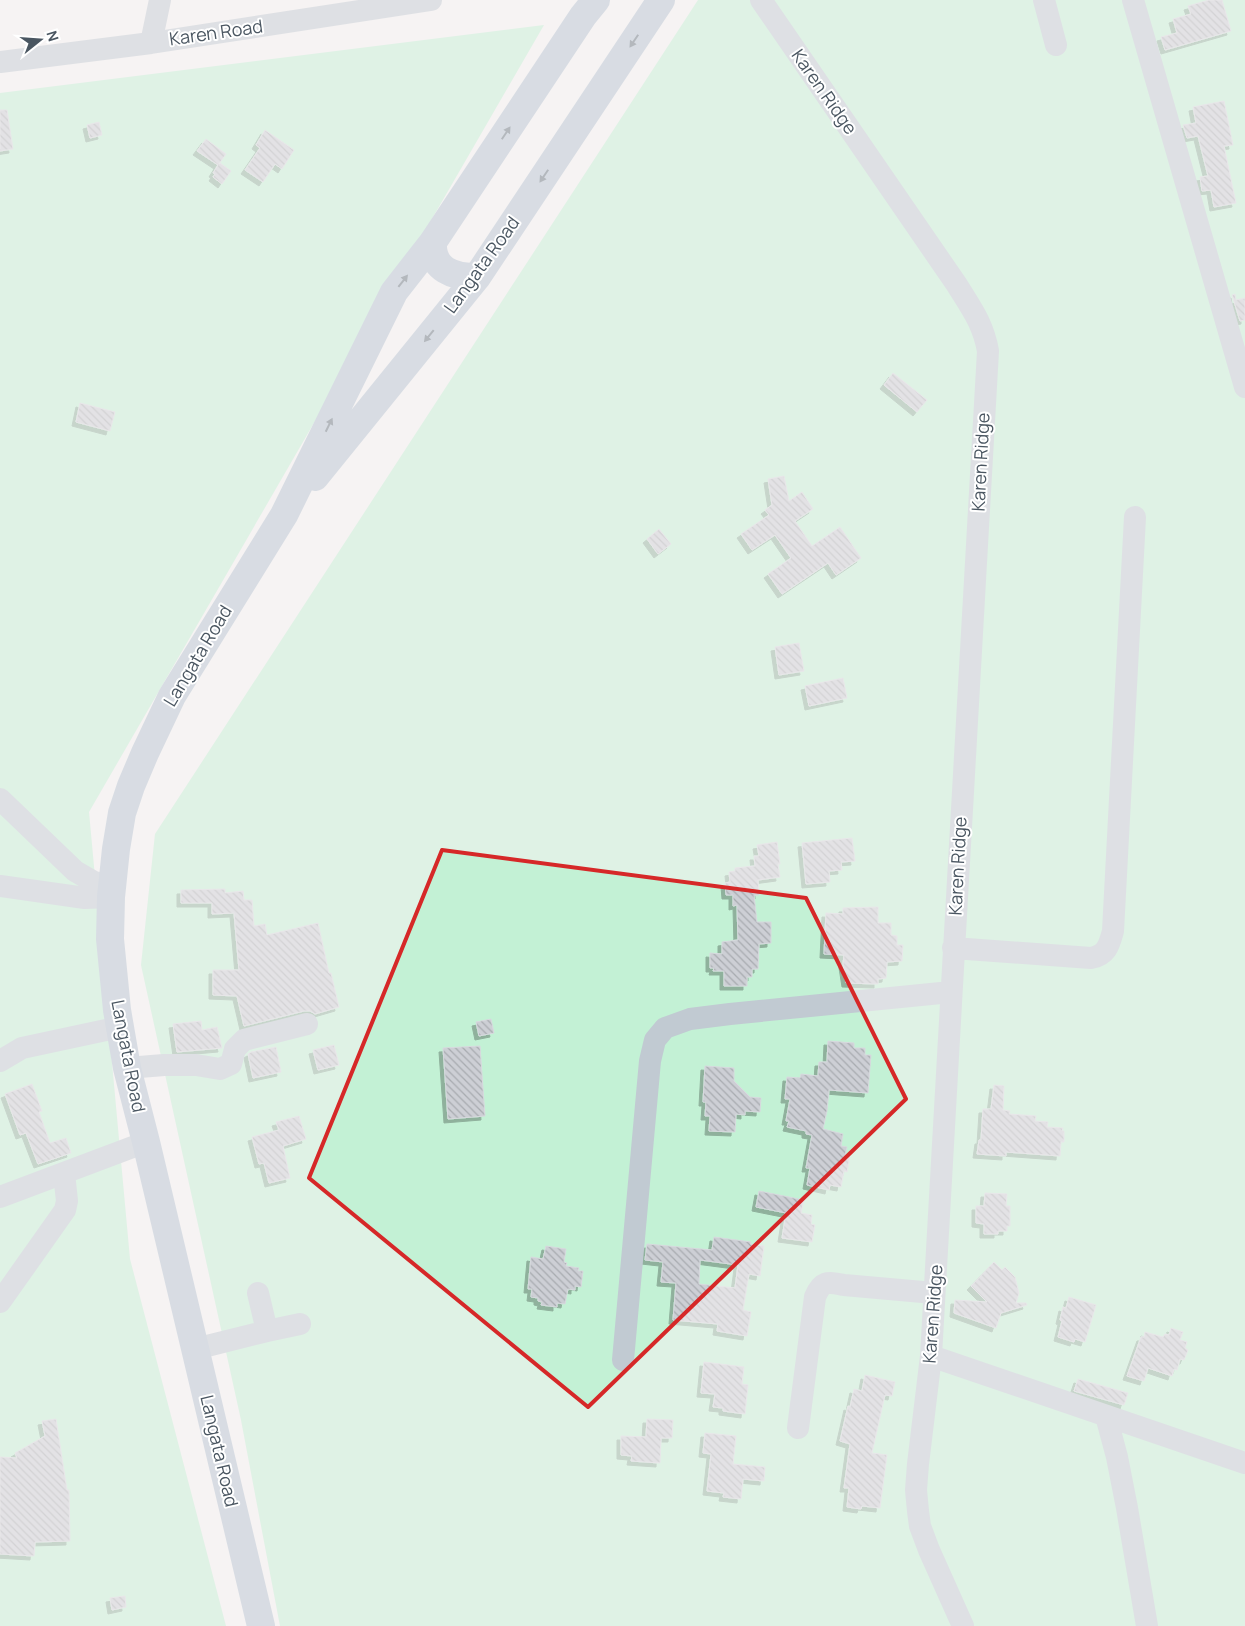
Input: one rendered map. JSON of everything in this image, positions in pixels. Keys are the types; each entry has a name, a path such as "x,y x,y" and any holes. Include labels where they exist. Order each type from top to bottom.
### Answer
{"main road":[{"name":"Langata Road","path":"260,1626 127,1068 120,1027 110,939 116,849 122,813 144,753 172,696 284,515 394,292 433,242 583,16 596,0"},
{"name":"Langata Road","path":"284,515 477,276 661,0"},
{"path":"433,242 435,257 448,272 462,277 477,276"}],"street":[{"path":"151,43 160,0"},
{"name":"Karen Road","path":"0,62 151,43 337,8 431,0"},
{"name":"Karen Ridge","path":"761,0 957,285 985,334 988,351 931,1356 916,1490 920,1526 963,1626"},
{"path":"1044,0 1056,45"},
{"path":"1133,0 1245,387"},
{"path":"953,948 1091,958 1100,956 1109,946 1113,931 1135,517"},
{"path":"0,799 75,870 112,891"},
{"path":"0,886 85,898 112,891"},
{"path":"623,1360 650,1061 654,1040 666,1028 690,1019 951,992"},
{"path":"127,1068 164,1065 196,1065 220,1068 231,1064 236,1049 244,1040 307,1024"},
{"path":"0,1061 22,1048 120,1027"},
{"path":"0,1197 146,1142"},
{"path":"0,1302 65,1210 67,1201 64,1173"},
{"path":"798,1428 815,1297 818,1289 823,1284 830,1282 844,1285 934,1293"},
{"path":"258,1293 267,1331"},
{"path":"195,1350 300,1324"},
{"path":"931,1356 1245,1463"},
{"path":"1106,1416 1117,1457 1127,1508 1147,1626"}],"highlighted area":[{"path":"442,850 806,898 906,1099 588,1407 309,1178"}],"green space":[{"path":"698,0 1245,0 1245,1626 280,1626 241,1420 141,965 155,834"},
{"path":"544,25 89,812 130,1259 226,1626 0,1626 0,93"}],"building":[{"path":"1209,0 1222,0 1231,31 1165,50 1161,37 1177,33 1173,19 1191,14 1188,6"},
{"path":"1224,101 1233,145 1224,146 1236,203 1214,207 1211,190 1202,191 1200,177 1208,176 1198,136 1187,138 1183,125 1196,123 1193,107"},
{"path":"0,110 7,110 13,149 0,151"},
{"path":"99,122 102,135 90,138 87,125"},
{"path":"265,130 294,150 282,169 275,164 263,182 245,170 260,148 256,145"},
{"path":"206,139 226,154 219,164 231,171 222,184 213,177 215,174 213,173 218,165 197,151"},
{"path":"1235,294 1236,300 1245,298 1245,320 1240,321 1232,295"},
{"path":"893,373 927,400 917,412 884,385"},
{"path":"80,403 115,412 110,431 76,422"},
{"path":"784,476 789,501 802,492 813,509 795,521 812,546 840,527 861,558 836,575 828,563 782,594 768,574 791,558 775,535 752,550 741,534 769,515 765,510 772,505 768,479"},
{"path":"659,529 671,544 658,554 647,539"},
{"path":"799,643 804,671 779,675 775,647"},
{"path":"843,678 847,698 809,706 805,686"},
{"path":"852,838 855,861 841,862 842,870 829,871 830,882 806,884 802,843"},
{"path":"777,842 780,877 758,880 759,895 754,895 757,922 771,922 771,943 759,944 758,969 752,969 752,977 747,977 747,986 724,986 724,971 713,971 714,968 710,968 710,953 722,954 722,942 738,940 737,905 733,906 733,895 726,895 725,883 730,882 729,872 735,871 735,868 755,866 754,856 759,856 757,845"},
{"path":"225,889 225,893 243,891 244,900 252,900 254,926 265,924 267,935 318,923 339,1007 315,1014 310,1011 304,1011 244,1026 237,996 213,995 213,970 239,970 234,913 212,914 212,903 181,903 181,890"},
{"path":"878,907 878,923 891,923 891,935 897,936 897,945 903,945 902,961 887,962 886,978 878,979 878,984 846,983 843,964 844,955 824,954 826,913 843,914 843,908"},
{"path":"491,1019 494,1033 479,1036 476,1022"},
{"path":"201,1021 202,1030 217,1027 222,1048 177,1052 173,1024"},
{"path":"828,1041 854,1043 854,1048 865,1048 865,1055 871,1055 868,1093 829,1090 823,1129 843,1134 841,1146 847,1147 845,1156 850,1157 847,1172 844,1171 841,1187 830,1185 829,1190 807,1185 810,1168 806,1168 812,1135 806,1134 806,1131 787,1127 789,1121 786,1121 790,1099 785,1099 787,1077 800,1078 801,1074 818,1076 819,1062 827,1062"},
{"path":"334,1045 339,1065 318,1070 313,1050"},
{"path":"480,1046 485,1116 448,1119 443,1048"},
{"path":"276,1047 281,1072 253,1078 248,1054"},
{"path":"705,1066 734,1068 734,1081 750,1097 761,1098 760,1112 745,1111 745,1115 736,1114 735,1132 709,1131 710,1116 705,1116 706,1102 703,1102"},
{"path":"32,1084 42,1111 39,1112 50,1143 66,1138 71,1153 38,1164 26,1133 20,1135 5,1094"},
{"path":"994,1085 1004,1086 1003,1110 1010,1111 1009,1114 1036,1116 1035,1121 1048,1122 1047,1127 1063,1128 1064,1142 1061,1142 1060,1156 1006,1152 1006,1156 977,1154 979,1140 981,1140 983,1109 991,1109"},
{"path":"299,1116 306,1139 283,1146 290,1178 269,1183 264,1163 259,1164 252,1137 279,1130 276,1122"},
{"path":"759,1191 804,1200 801,1213 812,1215 811,1224 815,1225 812,1242 782,1238 786,1213 756,1207"},
{"path":"985,1193 1007,1194 1006,1206 1010,1206 1010,1226 1007,1226 1007,1231 998,1231 998,1234 984,1234 984,1224 976,1223 976,1206 984,1206"},
{"path":"714,1237 751,1242 750,1244 764,1246 760,1276 749,1274 743,1310 751,1312 747,1336 717,1331 718,1324 673,1320 676,1283 661,1282 663,1262 645,1260 647,1244 712,1250","holes":["700,1260 738,1265 735,1288 699,1284"]},
{"path":"546,1246 566,1249 564,1262 567,1263 566,1266 579,1268 578,1271 583,1271 581,1287 575,1286 575,1290 568,1289 565,1304 557,1303 557,1307 541,1305 542,1302 538,1301 538,1298 531,1297 532,1289 528,1289 531,1257 543,1259"},
{"path":"994,1262 1002,1270 1005,1267 1015,1277 1019,1293 1016,1303 1026,1303 1027,1305 1001,1313 996,1328 954,1313 955,1300 987,1302 971,1286"},
{"path":"1069,1297 1096,1305 1085,1342 1075,1339 1074,1342 1058,1337 1063,1307 1066,1308"},
{"path":"1171,1328 1183,1332 1180,1340 1187,1342 1185,1348 1188,1350 1184,1360 1180,1359 1177,1370 1174,1369 1172,1376 1148,1368 1144,1381 1127,1376 1141,1337 1144,1337 1145,1332 1163,1337 1165,1334 1169,1335"},
{"path":"704,1362 744,1367 742,1384 748,1385 745,1414 723,1411 723,1408 713,1407 715,1394 701,1393"},
{"path":"865,1375 895,1382 892,1396 885,1395 872,1453 887,1455 880,1508 862,1506 861,1509 847,1507 849,1488 844,1488 850,1444 840,1441 854,1389 862,1391"},
{"path":"1078,1379 1128,1393 1124,1405 1074,1391"},
{"path":"56,1419 67,1490 69,1490 70,1541 35,1542 34,1556 0,1554 0,1457 17,1458 15,1453 45,1436 42,1421"},
{"path":"647,1419 673,1420 672,1438 661,1438 660,1463 631,1461 632,1456 621,1455 621,1436 646,1437"},
{"path":"705,1433 736,1436 733,1464 765,1467 764,1481 743,1479 741,1499 723,1497 724,1493 707,1491 711,1454 703,1453"},
{"path":"125,1596 126,1607 112,1610 110,1598"}]}
